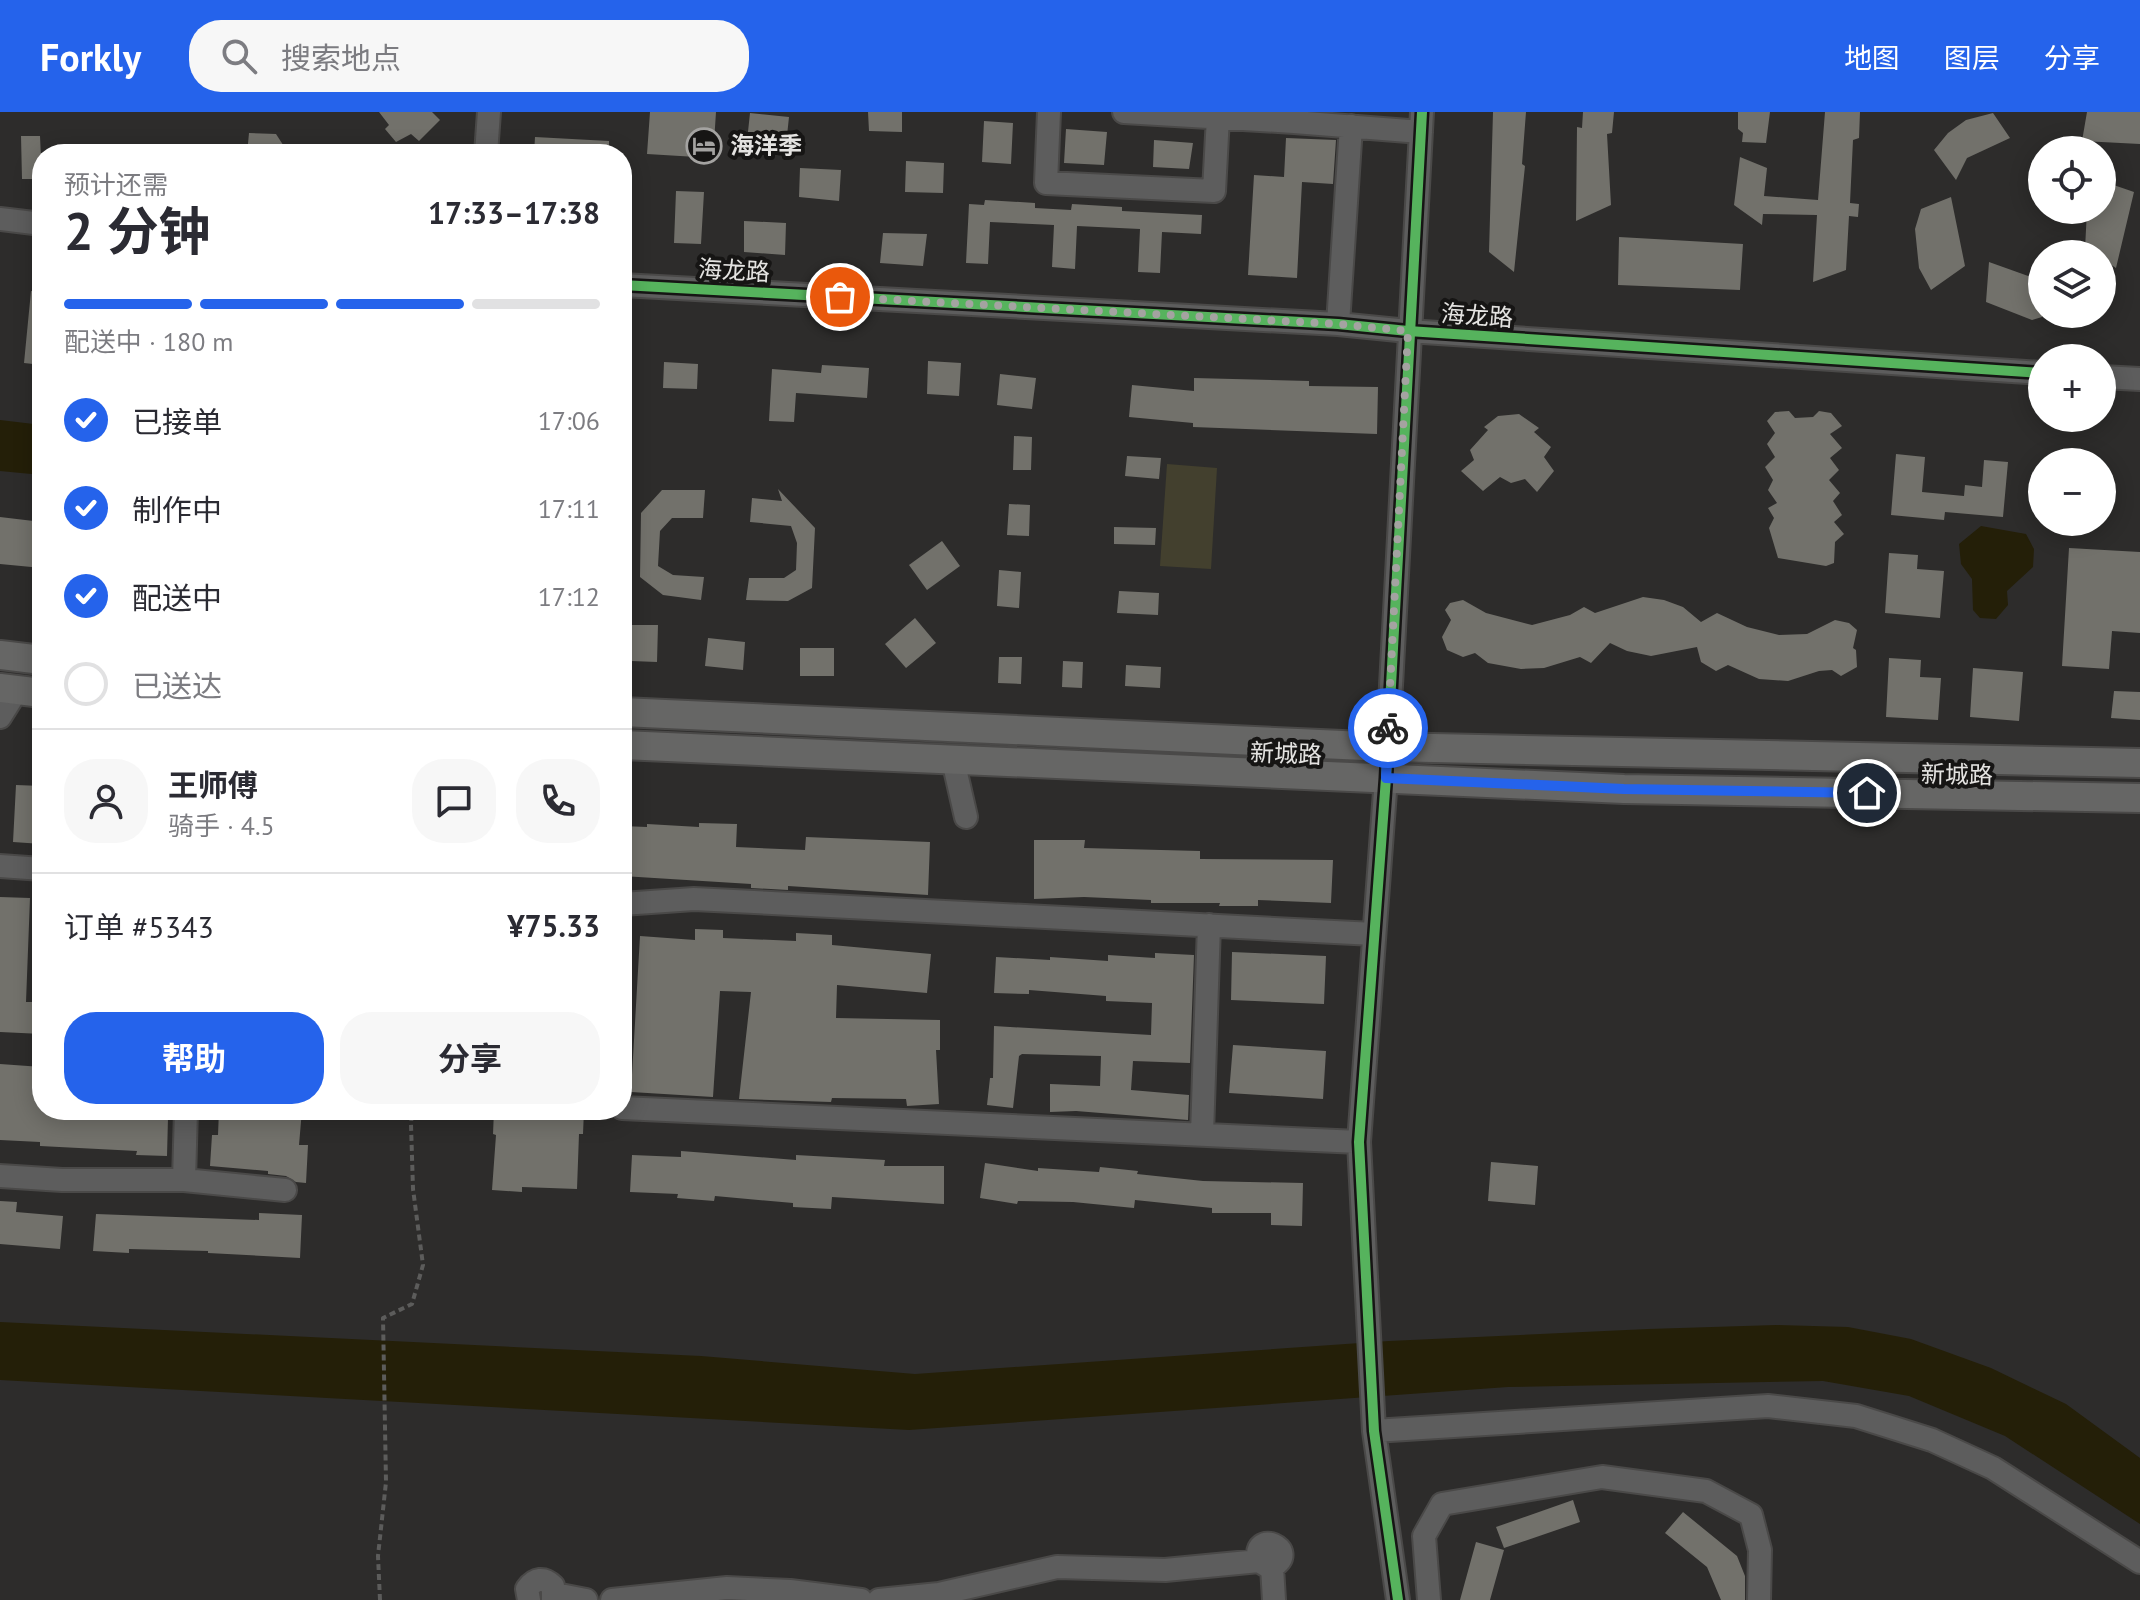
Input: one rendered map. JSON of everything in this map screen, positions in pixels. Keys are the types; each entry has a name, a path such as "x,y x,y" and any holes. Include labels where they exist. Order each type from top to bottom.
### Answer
{"main road":[{"path":"0,655 32,659"},
{"name":"新城路","path":"632,712 1387,747 2140,763"},
{"name":"新城路","path":"632,745 1624,789 2140,798"}],"street":[{"path":"487,144 489,112"},
{"path":"1049,112 1046,183 1214,191 1218,117"},
{"path":"1124,112 1294,117 1351,126 1421,122 1386,778 1359,1142 1374,1431 1398,1600"},
{"path":"1338,324 1351,126"},
{"path":"0,219 32,223"},
{"name":"海龙路","path":"632,286 1338,324 2028,372"},
{"path":"2116,378 2140,379"},
{"path":"0,717 20,691"},
{"path":"953,760 966,817"},
{"path":"0,866 32,868"},
{"path":"632,903 694,899 1374,934"},
{"path":"1202,1134 1209,925"},
{"path":"632,1108 1359,1142"},
{"path":"184,1180 186,1120"},
{"path":"0,1176 62,1180 184,1180 285,1190"},
{"path":"1374,1431 1768,1406 1856,1416 1932,1440 1993,1468 2140,1562"},
{"path":"1429,1600 1424,1536 1442,1504 1602,1477 1706,1491 1751,1515 1760,1550 1759,1600"},
{"path":"879,1600 939,1594 1057,1567 1165,1570 1241,1561 1265,1564 1274,1600"},
{"path":"529,1600 527,1589 532,1582 540,1579 553,1586 554,1597 586,1600"},
{"path":"612,1600 727,1588 790,1591 861,1600"}],"path":[{"path":"380,1600 378,1556 386,1482 383,1318 412,1304 423,1265 413,1189 412,1120"}],"shaded area":[{"path":"0,420 32,424 32,474 0,471"},
{"path":"1167,464 1217,468 1211,569 1160,566"},
{"path":"1981,526 2026,534 2034,549 2033,567 2007,591 2008,605 1996,619 1980,618 1973,610 1972,579 1961,564 1959,544"},
{"path":"0,1322 701,1356 915,1374 1389,1341 1776,1325 1848,1327 1911,1339 1991,1368 2066,1404 2140,1458 2140,1524 2005,1436 1909,1396 1823,1381 1508,1387 909,1430 0,1380"}],"building":[{"path":"379,112 432,112 440,120 419,141 411,134 396,142 385,129 389,125"},
{"path":"650,112 716,112 713,158 647,154"},
{"path":"868,112 902,112 902,132 869,131"},
{"path":"1493,112 1526,112 1522,164 1525,166 1514,272 1489,252"},
{"path":"1583,112 1614,112 1612,133 1607,134 1611,205 1576,221 1577,127 1582,128"},
{"path":"1738,112 1770,112 1766,143 1742,142"},
{"path":"1825,112 1860,112 1859,138 1853,140 1850,203 1859,204 1858,217 1849,216 1846,270 1813,282 1817,215 1763,214 1762,225 1734,205 1740,157 1767,168 1764,196 1818,200"},
{"path":"2087,112 2140,112 2140,144 2116,143 2116,136 2083,136"},
{"path":"750,113 789,117 786,145 747,141"},
{"path":"1993,113 2010,138 1967,158 1956,180 1934,150 1948,133 1966,120"},
{"path":"984,121 1013,123 1011,164 982,162"},
{"path":"1066,129 1107,132 1104,165 1064,163"},
{"path":"249,133 276,134 282,144 248,144"},
{"path":"21,136 40,136 40,144 32,144 32,179 22,179"},
{"path":"535,137 609,141 609,144 535,144"},
{"path":"1286,138 1336,140 1333,184 1302,182 1297,278 1248,275 1254,175 1284,177"},
{"path":"1154,140 1193,143 1189,169 1153,167"},
{"path":"906,161 944,163 943,193 905,192"},
{"path":"800,168 841,170 839,201 799,197"},
{"path":"2116,186 2134,192 2116,268 2116,240 2085,240 2086,224 2116,224"},
{"path":"676,191 704,192 701,244 674,243"},
{"path":"1951,197 1965,266 1931,290 1919,268 1915,229 1921,209"},
{"path":"985,200 1035,203 1035,208 1071,210 1072,204 1122,207 1122,211 1202,215 1201,234 1162,232 1160,273 1138,272 1140,229 1077,226 1075,269 1052,267 1054,225 990,222 988,264 966,263 969,204 984,205"},
{"path":"744,221 786,223 785,255 744,252"},
{"path":"883,233 927,234 923,266 880,263"},
{"path":"1619,237 1743,244 1740,290 1618,285"},
{"path":"1989,262 2028,276 2028,318 1986,302"},
{"path":"31,291 32,291 32,364 24,363"},
{"path":"928,361 961,363 959,396 927,394"},
{"path":"664,362 698,364 697,389 663,388"},
{"path":"822,365 869,368 867,398 796,393 794,422 769,421 772,369 821,373"},
{"path":"1000,374 1036,378 1032,409 997,405"},
{"path":"1194,378 1309,381 1309,386 1378,387 1377,434 1193,427 1193,423 1129,417 1132,385 1194,391"},
{"path":"1789,411 1795,418 1813,417 1819,411 1831,413 1842,426 1830,434 1842,448 1830,458 1839,470 1829,480 1840,493 1833,501 1842,515 1834,522 1844,534 1835,542 1834,563 1826,566 1778,558 1769,528 1774,518 1768,508 1777,503 1768,490 1773,480 1765,467 1775,457 1767,444 1775,433 1767,421 1775,412"},
{"path":"1519,414 1539,428 1534,432 1551,447 1544,457 1554,471 1537,492 1525,479 1511,483 1500,477 1483,491 1461,471 1474,460 1470,450 1488,430 1484,427 1498,416"},
{"path":"1014,436 1032,437 1031,470 1013,470"},
{"path":"1896,454 1925,457 1922,492 1964,496 1965,485 1982,487 1984,460 2008,462 2003,517 1945,512 1944,520 1891,515"},
{"path":"1127,456 1161,458 1159,479 1125,476"},
{"path":"778,489 815,528 812,588 788,601 746,600 749,578 784,578 796,570 797,543 791,526 750,522 752,498 782,501"},
{"path":"662,490 705,490 703,518 672,518 660,531 658,566 673,575 704,577 701,600 663,595 640,577 641,513"},
{"path":"1009,504 1030,505 1029,536 1007,535"},
{"path":"0,517 32,521 32,567 0,564"},
{"path":"1114,527 1156,528 1155,545 1114,544"},
{"path":"942,541 960,566 927,590 909,565"},
{"path":"2069,548 2140,552 2140,633 2112,631 2109,669 2062,666"},
{"path":"1889,553 1918,555 1917,569 1944,571 1940,618 1885,613"},
{"path":"999,570 1021,572 1019,608 997,606"},
{"path":"1119,591 1159,593 1158,615 1117,613"},
{"path":"1643,597 1683,607 1701,622 1717,613 1747,627 1779,635 1807,634 1835,620 1849,623 1857,630 1853,648 1856,650 1857,667 1841,676 1832,670 1788,681 1759,679 1728,665 1716,671 1701,662 1697,647 1651,656 1627,651 1610,643 1591,663 1580,657 1544,668 1521,669 1488,663 1475,653 1463,657 1447,650 1442,637 1451,620 1445,610 1450,603 1463,600 1486,613 1532,625 1570,615 1584,607 1595,613"},
{"path":"915,618 936,643 906,668 885,644"},
{"path":"632,625 658,625 657,662 632,661"},
{"path":"708,638 745,642 743,670 705,666"},
{"path":"800,648 834,648 834,676 800,676"},
{"path":"999,657 1022,657 1021,684 998,683"},
{"path":"1889,658 1921,660 1920,677 1941,678 1938,720 1886,717"},
{"path":"1063,661 1083,662 1082,688 1062,687"},
{"path":"1126,665 1161,667 1160,688 1125,686"},
{"path":"1973,668 2023,672 2019,721 1970,717"},
{"path":"2114,691 2140,692 2140,720 2111,718"},
{"path":"16,785 32,786 32,843 13,842"},
{"path":"699,823 737,824 736,847 805,850 806,837 930,842 928,895 788,886 788,890 751,888 751,884 632,877 632,826 647,827 647,824 699,827"},
{"path":"1034,840 1085,840 1084,848 1200,851 1200,859 1333,860 1331,903 1258,900 1258,906 1219,906 1220,903 1151,903 1151,900 1084,897 1034,899"},
{"path":"0,897 30,898 26,1002 32,1002 32,1034 0,1032"},
{"path":"695,929 723,930 723,938 796,941 796,933 832,935 832,945 931,954 927,993 837,985 836,1018 940,1020 940,1050 936,1050 939,1104 907,1106 906,1099 832,1098 831,1102 739,1099 751,992 720,991 713,1097 632,1092 640,936 695,940"},
{"path":"1232,952 1326,956 1324,1004 1231,1000"},
{"path":"1155,953 1194,955 1190,1063 1133,1061 1131,1090 1189,1095 1188,1120 1076,1111 1050,1112 1050,1084 1100,1086 1101,1056 1022,1054 1019,1056 1013,1108 987,1105 990,1078 993,1078 994,1026 1151,1035 1152,1003 1106,1001 1106,996 1029,990 1029,994 994,993 996,957 1108,961 1108,955 1155,958"},
{"path":"1233,1045 1326,1051 1323,1099 1229,1093"},
{"path":"0,1064 32,1066 32,1120 168,1120 167,1156 0,1140"},
{"path":"219,1120 301,1120 299,1145 308,1145 306,1183 268,1174 268,1171 210,1166 212,1135 218,1135"},
{"path":"494,1120 584,1120 583,1134 579,1134 577,1189 522,1187 522,1192 492,1190 496,1135 493,1134"},
{"path":"681,1151 796,1160 796,1155 885,1160 884,1166 944,1166 944,1204 832,1197 831,1209 715,1196 714,1201 677,1198 678,1194 630,1192 632,1155 681,1157"},
{"path":"1491,1162 1538,1166 1535,1205 1488,1201"},
{"path":"985,1163 1038,1171 1038,1168 1099,1172 1100,1167 1203,1181 1303,1183 1302,1226 1271,1225 1271,1213 1212,1213 1212,1208 1135,1200 1134,1208 1073,1202 1018,1201 1017,1204 980,1198"},
{"path":"0,1201 17,1202 16,1212 63,1216 60,1249 0,1244"},
{"path":"259,1213 302,1215 300,1258 208,1251 93,1251 96,1214 259,1220"},
{"path":"1573,1500 1580,1522 1504,1548 1496,1527"},
{"path":"1683,1512 1737,1556 1745,1576 1745,1600 1721,1600 1707,1567 1665,1533"},
{"path":"1476,1542 1504,1550 1490,1600 1460,1600"}],"cycle path":[{"path":"1398,1600 1374,1431 1359,1142 1386,778 1422,112"},
{"path":"632,286 1338,324 2028,372"}],"way so far":[{"path":"840,297 1338,324 1408,331 1388,728"}],"place":[{"name":"海洋季","path":"704,146"}],"route":[{"path":"1388,728 1386,778 1624,789 1867,793"}]}
